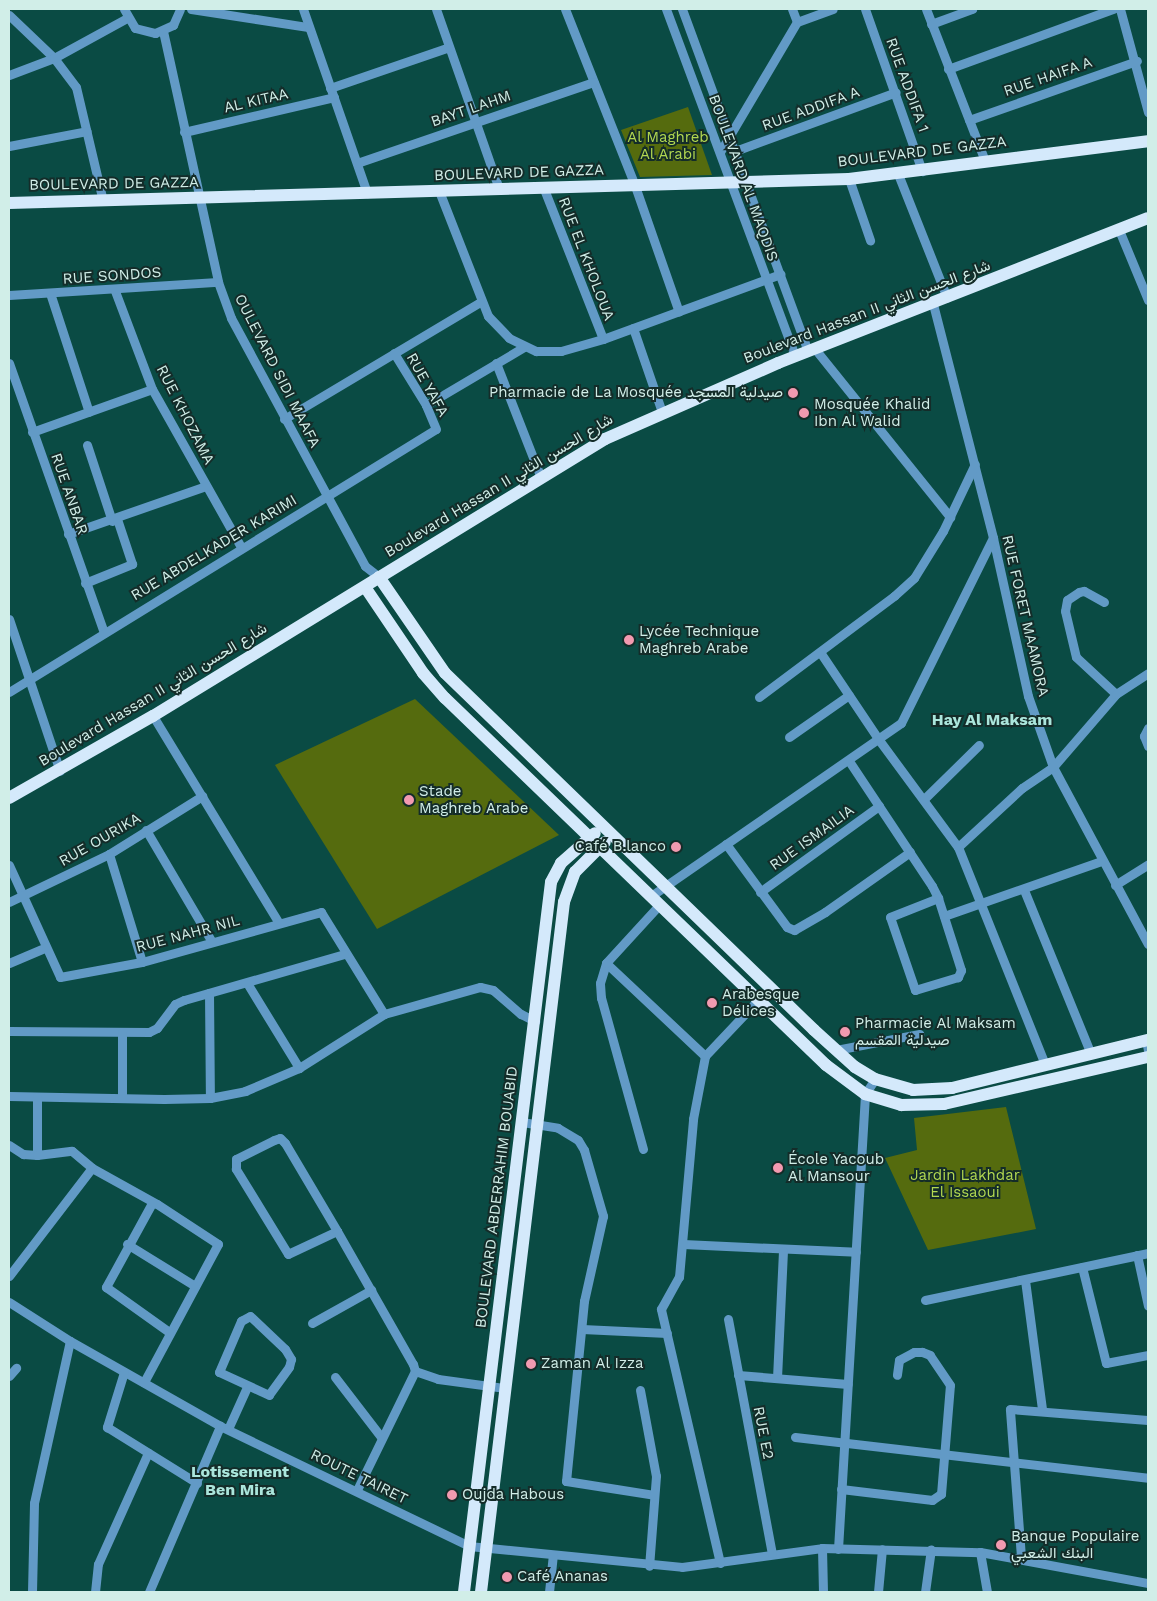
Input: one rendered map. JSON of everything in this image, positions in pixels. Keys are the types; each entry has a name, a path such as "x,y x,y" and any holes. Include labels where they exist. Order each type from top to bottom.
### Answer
{"main road":[{"name":"BOULEVARD DE GAZZA","path":"9,203 849,179 1148,141"},
{"name":"Boulevard Hassan II شارع الحسن الثاني","path":"9,798 60,771 153,716 606,438 662,412 795,356 933,304 1148,218"},
{"path":"379,577 445,672 664,886 836,1050 875,1079 897,1087 929,1090 952,1088 1045,1064 1147,1043"},
{"path":"365,587 435,687 758,1000 844,1081 865,1094 901,1106 944,1104 1148,1057"},
{"name":"BOULEVARD ABDERRAHIM BOUABID","path":"464,1592 551,882 561,864 602,826"},
{"name":"BOULEVARD ABDERRAHIM BOUABID","path":"481,1592 567,889 575,872 612,835"}],"street":[{"path":"9,75 54,58 125,13 142,32 163,31 175,22 180,9"},
{"path":"191,9 307,27"},
{"path":"303,9 307,27 334,97 367,193"},
{"path":"436,9 447,48 499,189"},
{"path":"565,9 635,186 679,312"},
{"name":"BOULEVARD AL MAQDIS","path":"666,9 795,356"},
{"name":"BOULEVARD AL MAQDIS","path":"682,9 811,350 950,517"},
{"path":"792,9 797,22"},
{"path":"720,152 797,22 833,9"},
{"name":"RUE ADDIFA 1","path":"865,9 896,92 922,171"},
{"path":"926,9 985,161"},
{"path":"932,24 972,9"},
{"path":"948,68 1113,9"},
{"path":"1120,9 1137,61 1147,100 1148,112"},
{"path":"9,15 54,58 76,87 103,201"},
{"name":"OULEVARD SIDI MAAFA","path":"163,31 218,282 231,318 365,566"},
{"path":"330,88 447,48"},
{"name":"RUE HAIFA A","path":"969,120 1137,61"},
{"name":"BAYT LAHM","path":"357,163 594,82"},
{"name":"RUE ADDIFA A","path":"735,151 896,92"},
{"name":"AL KITAA","path":"184,132 334,97"},
{"path":"9,146 87,131"},
{"path":"898,174 947,298"},
{"path":"849,179 870,240"},
{"name":"RUE EL KHOLOUA","path":"544,189 603,339"},
{"path":"440,191 480,302 500,330 524,347 551,352 603,339 781,274"},
{"path":"1119,230 1148,300"},
{"name":"RUE SONDOS","path":"9,296 115,291 218,282"},
{"name":"RUE KHOZAMA","path":"115,291 152,389 241,547"},
{"path":"50,293 89,412"},
{"path":"284,419 480,302"},
{"name":"RUE FORET MAAMORA","path":"933,304 993,538 1021,672 1052,767 1148,944"},
{"path":"633,328 662,412"},
{"path":"426,405 524,347"},
{"name":"RUE YAFA","path":"394,353 426,405 436,430"},
{"name":"RUE ANBAR","path":"9,363 85,584 104,632"},
{"path":"496,363 541,478"},
{"path":"32,432 152,389"},
{"name":"RUE ABDELKADER KARIMI","path":"9,692 241,547 436,430"},
{"path":"85,584 132,564 87,445"},
{"path":"759,697 914,578 950,517 975,464"},
{"path":"68,534 115,520 206,486"},
{"path":"643,1149 601,998 600,983 606,964 656,900 664,886 849,761 897,726 906,714 993,538"},
{"path":"365,566 379,577"},
{"path":"365,566 365,587"},
{"path":"1104,602 1084,591 1079,592 1067,600 1065,611 1076,657 1116,694"},
{"path":"9,619 60,771"},
{"path":"820,652 879,740 958,847 1045,1064"},
{"path":"958,847 1022,788 1052,767 1116,694 1148,673"},
{"path":"789,737 849,695"},
{"path":"153,716 279,923"},
{"path":"1148,728 1144,736 1148,746"},
{"path":"924,799 979,745"},
{"path":"849,761 910,852 938,898 961,974 915,990 890,916 938,898"},
{"name":"RUE OURIKA","path":"9,902 109,854 202,796"},
{"name":"RUE ISMAILIA","path":"760,892 880,806"},
{"path":"146,830 212,942"},
{"path":"726,844 787,927 798,928 910,852"},
{"path":"109,854 142,962"},
{"path":"944,916 1024,890 1101,860"},
{"path":"1115,885 1148,864"},
{"path":"9,865 45,948 9,963"},
{"path":"1024,890 1091,1054"},
{"name":"RUE NAHR NIL","path":"45,948 60,977 142,962 320,912 344,954"},
{"path":"9,1031 122,1033 154,1030 175,1004 344,954 384,1014"},
{"path":"606,964 705,1056"},
{"path":"246,983 299,1068"},
{"path":"9,1096 210,1098 245,1092 299,1068 384,1014 480,987 493,990 521,1014 535,1021"},
{"path":"209,993 210,1098"},
{"path":"720,1563 661,1309 676,1286 683,1244 693,1119 705,1056 758,1000"},
{"path":"122,1033 122,1097"},
{"path":"836,1050 918,1034"},
{"path":"838,1549 865,1094 875,1079"},
{"path":"37,1097 37,1155"},
{"path":"522,1122 558,1128 578,1140 584,1150 602,1208 602,1226 587,1281 566,1481 654,1495"},
{"path":"337,1231 288,1254 236,1169 236,1158 280,1138 337,1231 411,1358 415,1371 381,1437 357,1490"},
{"path":"9,1145 23,1154 37,1155 72,1152 92,1168 152,1202 218,1244 169,1332 144,1382"},
{"path":"9,1276 92,1168"},
{"path":"152,1202 127,1244 106,1287 169,1332"},
{"path":"127,1244 195,1286"},
{"path":"683,1244 783,1251 856,1252"},
{"path":"777,1378 783,1251"},
{"path":"926,1300 1148,1252"},
{"path":"1137,1255 1148,1306"},
{"path":"1082,1267 1106,1363 1148,1355"},
{"path":"1025,1280 1042,1409"},
{"path":"312,1323 371,1290"},
{"name":"ROUTE TAIRET","path":"9,1302 70,1341 224,1428 357,1490 469,1546 682,1568 772,1553 822,1548 931,1549 1021,1557 1148,1583"},
{"path":"250,1316 286,1349 291,1363 269,1395 247,1387 219,1372 241,1321 250,1316"},
{"name":"RUE E2","path":"728,1319 772,1553"},
{"path":"582,1329 667,1333"},
{"path":"32,1592 34,1503 70,1341"},
{"path":"841,1489 937,1499 941,1494 950,1393 944,1373 930,1355 914,1352 899,1360 897,1375"},
{"path":"9,1376 16,1368"},
{"path":"415,1371 438,1379 505,1388"},
{"path":"124,1372 107,1427 197,1483"},
{"path":"738,1375 848,1384"},
{"path":"336,1377 381,1437"},
{"path":"149,1592 197,1483 247,1387"},
{"path":"640,1390 656,1476 649,1566"},
{"path":"1021,1557 1012,1460 1010,1409 1042,1409 1148,1420"},
{"path":"795,1437 1012,1460 1148,1478"},
{"path":"95,1592 98,1564 148,1453"},
{"path":"822,1548 823,1592"},
{"path":"878,1592 882,1549"},
{"path":"925,1592 931,1549"},
{"path":"980,1552 987,1592"},
{"path":"549,1592 552,1555"},
{"path":"1143,1592 1148,1583"}],"green space":[{"name":"Al Maghreb Al Arabi","path":"688,107 712,175 640,177 621,130"},
{"name":"Stade Maghreb Arabe","path":"415,699 559,835 377,929 275,765"},
{"name":"Jardin Lakhdar El Issaoui","path":"1006,1107 1036,1229 928,1250 885,1158 917,1150 914,1118"}],"place":[{"name":"Pharmacie de La Mosquée صيدلية المسجد","path":"793,393"},
{"name":"Mosquée Khalid Ibn Al Walid","path":"804,413"},
{"name":"Lycée Technique Maghreb Arabe","path":"629,640"},
{"name":"Stade Maghreb Arabe","path":"409,800"},
{"name":"Café B.lanco","path":"676,847"},
{"name":"Arabesque Délices","path":"712,1003"},
{"name":"Pharmacie Al Maksam صيدلية المقسم","path":"845,1032"},
{"name":"École Yacoub Al Mansour","path":"778,1168"},
{"name":"Zaman Al Izza","path":"531,1364"},
{"name":"Oujda Habous","path":"452,1495"},
{"name":"Banque Populaire البنك الشعبي","path":"1001,1545"},
{"name":"Café Ananas","path":"507,1577"}],"district":[{"name":"Hay Al Maksam","path":"992,720"},
{"name":"Lotissement Ben Mira","path":"240,1481"}]}
